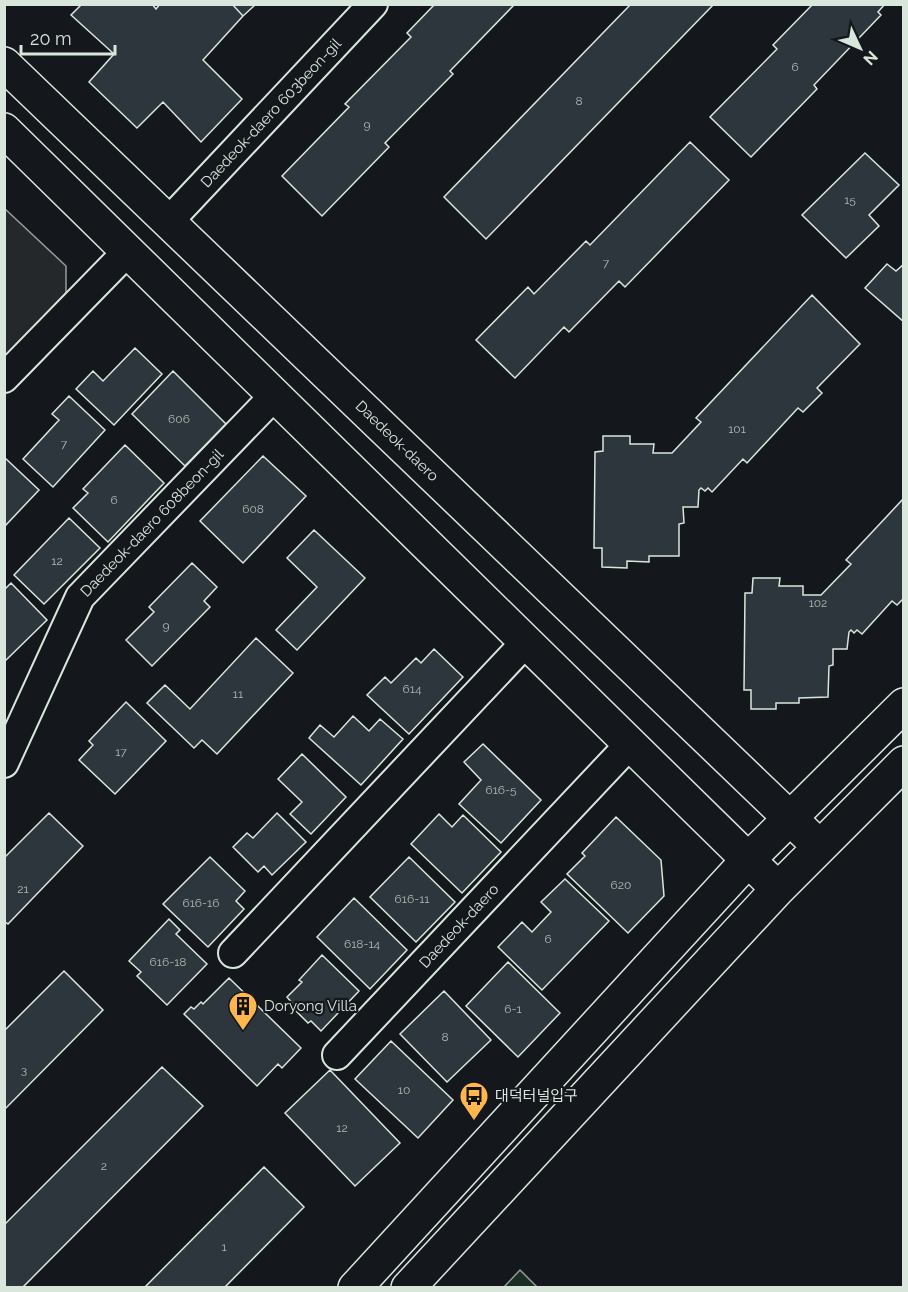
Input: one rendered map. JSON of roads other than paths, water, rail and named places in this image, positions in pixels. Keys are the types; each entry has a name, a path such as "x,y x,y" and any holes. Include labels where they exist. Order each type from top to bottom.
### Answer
{"main road":[{"name":"Daedeok-daero","path":"4,64 820,847"},
{"path":"4,130 778,890"},
{"path":"355,1287 748,860 903,705"},
{"path":"408,1287 778,890 903,763"}],"street":[{"name":"Daedeok-daero 603beon-gil","path":"168,222 373,4"},
{"path":"4,378 128,251"},
{"name":"Daedeok-daero 608beon-gil","path":"4,763 80,597 275,395"},
{"path":"233,953 526,642"},
{"name":"Daedeok-daero","path":"337,1055 630,744"}],"place":[{"name":"Doryong Villa","path":"243,1032"},
{"name":"대덕터널입구","path":"474,1122"}]}
